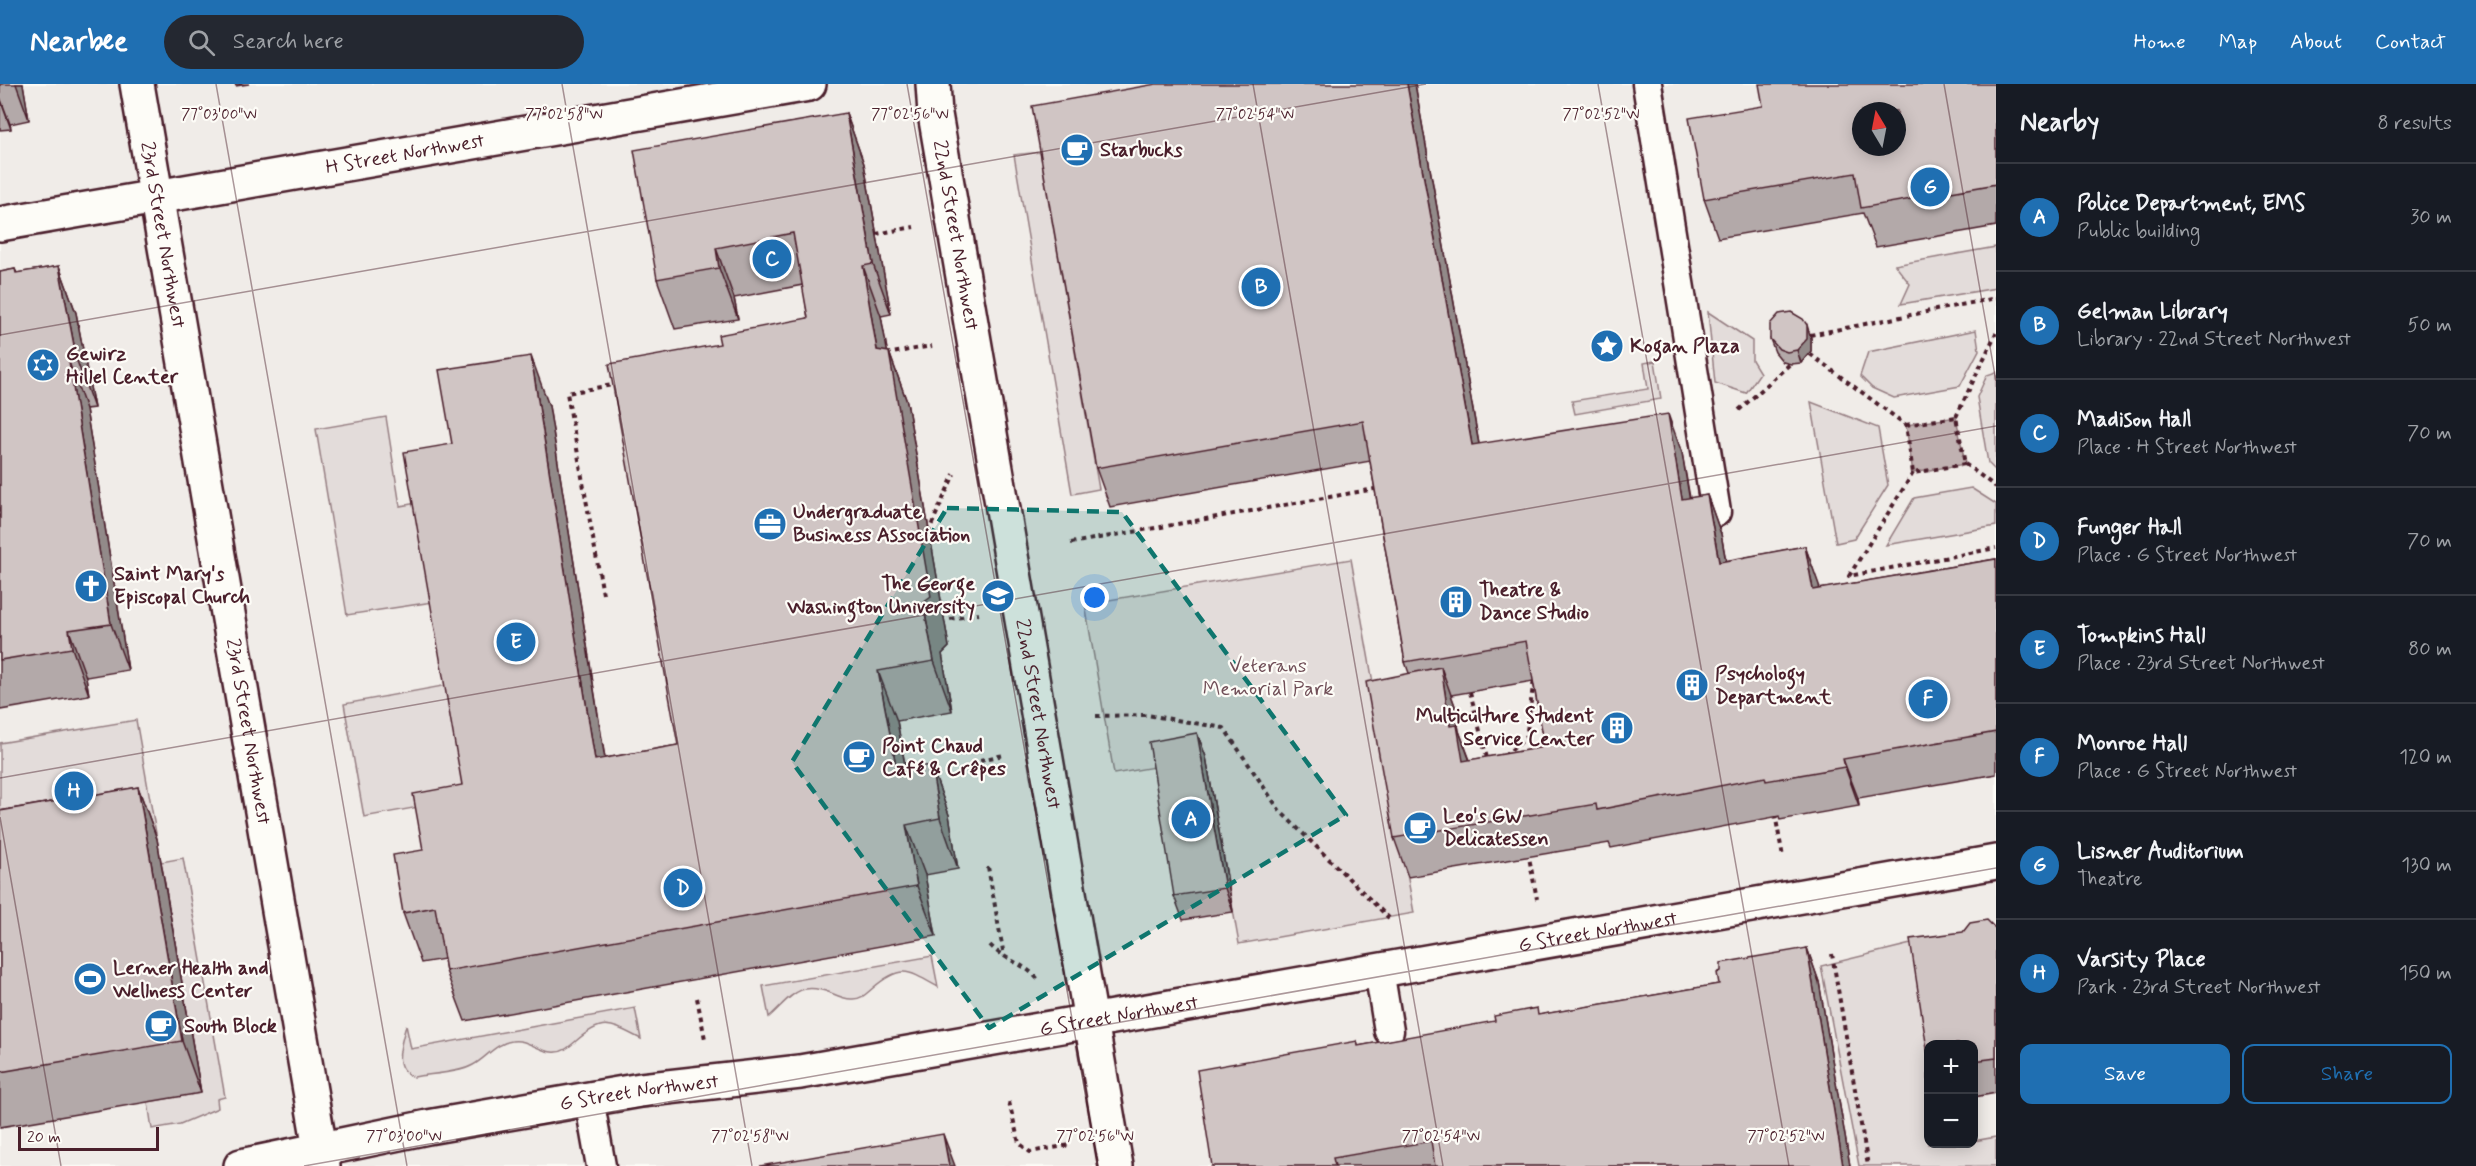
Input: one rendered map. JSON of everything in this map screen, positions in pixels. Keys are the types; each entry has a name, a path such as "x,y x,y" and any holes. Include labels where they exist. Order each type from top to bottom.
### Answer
{"street":[{"name":"23rd Street Northwest","path":"137,84 322,1158"},
{"name":"H Street Northwest","path":"0,224 809,84"},
{"name":"22nd Street Northwest","path":"933,84 935,114 1116,1166"},
{"name":"G Street Northwest","path":"241,1166 322,1158 428,1127 640,1090 800,1072 1996,862"}],"lane":[{"path":"1647,84 1716,512"},
{"path":"1379,970 1389,1031"},
{"path":"589,1099 602,1166"}],"path":[{"path":"1810,335 1996,298"},
{"path":"1996,333 1956,417 1965,464 1996,487"},
{"path":"882,355 975,340"},
{"path":"1810,354 1906,425 1913,473 1849,576 1996,548"},
{"path":"1703,430 1718,428 1750,402 1790,364"},
{"path":"603,594 567,393 627,383"},
{"path":"1906,425 1956,417"},
{"path":"1913,473 1965,464"},
{"path":"927,534 955,471"},
{"path":"1071,543 1387,487"},
{"path":"950,619 985,612"},
{"path":"1470,692 1489,768 1526,738 1535,669"},
{"path":"1096,716 1147,715 1224,728 1280,811 1389,918"},
{"path":"980,760 1010,754"},
{"path":"1775,811 1783,857"},
{"path":"1526,842 1537,899"},
{"path":"988,867 1004,956"},
{"path":"990,945 1004,956 1032,970 1040,982"},
{"path":"1832,954 1868,1166"},
{"path":"697,998 705,1039"},
{"path":"1009,1102 1019,1143 1030,1152 1071,1145"}],"highlighted area":[{"path":"947,508 1122,512 1346,815 989,1028 792,762"}],"shaded area":[{"name":"The George Washington University","path":"0,84 1996,84 1996,1166 0,1166"},
{"path":"1956,417 1965,464 1913,473 1906,425"}],"green space":[{"path":"1040,152 1099,489 1072,494 1014,155"},
{"path":"1996,247 1996,288 1901,304 1910,284 1895,265"},
{"path":"1708,312 1752,341 1752,360 1760,373 1746,393 1715,383"},
{"path":"1976,330 1979,350 1960,386 1894,398 1872,388 1860,376 1868,352"},
{"path":"1655,361 1661,399 1575,414 1572,401 1648,389 1644,363"},
{"path":"1996,372 1996,471 1988,463 1977,397 1987,375"},
{"path":"1811,402 1878,428 1888,485 1854,539 1836,543"},
{"path":"386,417 400,506 422,502 439,601 347,615 316,429"},
{"path":"1971,488 1996,504 1996,526 1886,545 1914,498"},
{"name":"Veterans Memorial Park","path":"1351,559 1414,913 1239,944 1206,758 1114,774 1085,604"},
{"path":"453,684 474,797 364,817 344,704"},
{"path":"136,720 157,839 0,866 0,743"},
{"path":"183,858 225,1097 217,1099 218,1108 180,1124 152,1129 148,1102 201,1093 161,862"},
{"path":"1915,943 1927,1040 1924,1040 1924,1148 1978,1148 1978,1140 1996,1137 1996,1166 1859,1166 1821,966"},
{"path":"932,956 938,987 905,972 891,975 856,999 845,998 820,989 803,989 790,997 769,1017 763,986"},
{"path":"635,1008 641,1039 608,1025 594,1028 569,1047 556,1052 545,1051 518,1041 506,1042 473,1065 453,1072 414,1077 402,1068 400,1062 400,1047 406,1025 411,1049"}],"building":[{"path":"1156,84 1407,84 1472,445 1668,414 1682,499 1707,495 1719,562 1805,546 1813,590 1996,559 1996,732 1843,759 1845,767 1766,781 1765,777 1597,810 1596,804 1394,838 1366,682 1441,667 1450,726 1457,725 1463,761 1545,747 1526,641 1405,662 1363,421 1096,468 1032,106"},
{"path":"1759,84 1996,84 1996,184 1861,208 1855,173 1704,199 1689,118 1763,106"},
{"path":"846,113 873,264 863,266 877,350 889,352 931,597 923,603 934,661 878,671 897,771 931,765 940,818 906,825 917,886 446,971 435,907 403,913 393,855 423,850 413,794 462,785 404,452 452,444 439,370 531,356 595,760 678,745 609,364 720,344 718,335 808,318 793,233 716,248 719,268 657,279 634,150"},
{"path":"59,266 77,361 69,362 111,624 69,630 72,648 0,660 0,272 15,269 16,273"},
{"path":"1791,312 1803,319 1807,325 1807,339 1797,350 1787,352 1779,349 1770,339 1770,324 1779,314"},
{"path":"1197,733 1225,888 1174,896 1149,742"},
{"name":"Lerner Health and Wellness Center","path":"138,787 182,1041 0,1072 0,811"},
{"path":"1987,920 1996,928 1996,1058 1978,1060 1978,1040 1926,1040 1910,939 1963,932 1970,923"},
{"path":"1807,948 1843,1166 1435,1166 1431,1141 1333,1158 1335,1166 1212,1166 1197,1070 1357,1041 1358,1046 1495,1021 1494,1016 1537,1008 1538,1015 1719,984 1717,973 1721,971 1721,963"},
{"path":"943,1134 949,1166 760,1166"}],"place":[{"name":"Starbucks","path":"1077,150"},
{"name":"Lisner Auditorium","path":"1930,187"},
{"name":"Madison Hall","path":"772,259"},
{"name":"Gelman Library","path":"1261,287"},
{"name":"Kogan Plaza","path":"1607,346"},
{"name":"Gewirz Hillel Center","path":"43,365"},
{"name":"Undergraduate Business Association","path":"770,524"},
{"name":"Saint Mary's Episcopal Church","path":"91,586"},
{"name":"The George Washington University","path":"998,596"},
{"name":"Theatre & Dance Studio","path":"1456,602"},
{"name":"Tompkins Hall","path":"516,642"},
{"name":"Psychology Department","path":"1692,685"},
{"name":"Monroe Hall","path":"1928,699"},
{"name":"Multiculture Student Service Center","path":"1617,728"},
{"name":"Point Chaud Café & Crêpes","path":"859,757"},
{"name":"Varsity Place","path":"74,791"},
{"name":"Police Department, EMS","path":"1191,819"},
{"name":"Leo's GW Delicatessen","path":"1420,828"},
{"name":"Funger Hall","path":"683,888"},
{"name":"Lerner Health and Wellness Center","path":"90,979"},
{"name":"South Block","path":"161,1026"}]}
